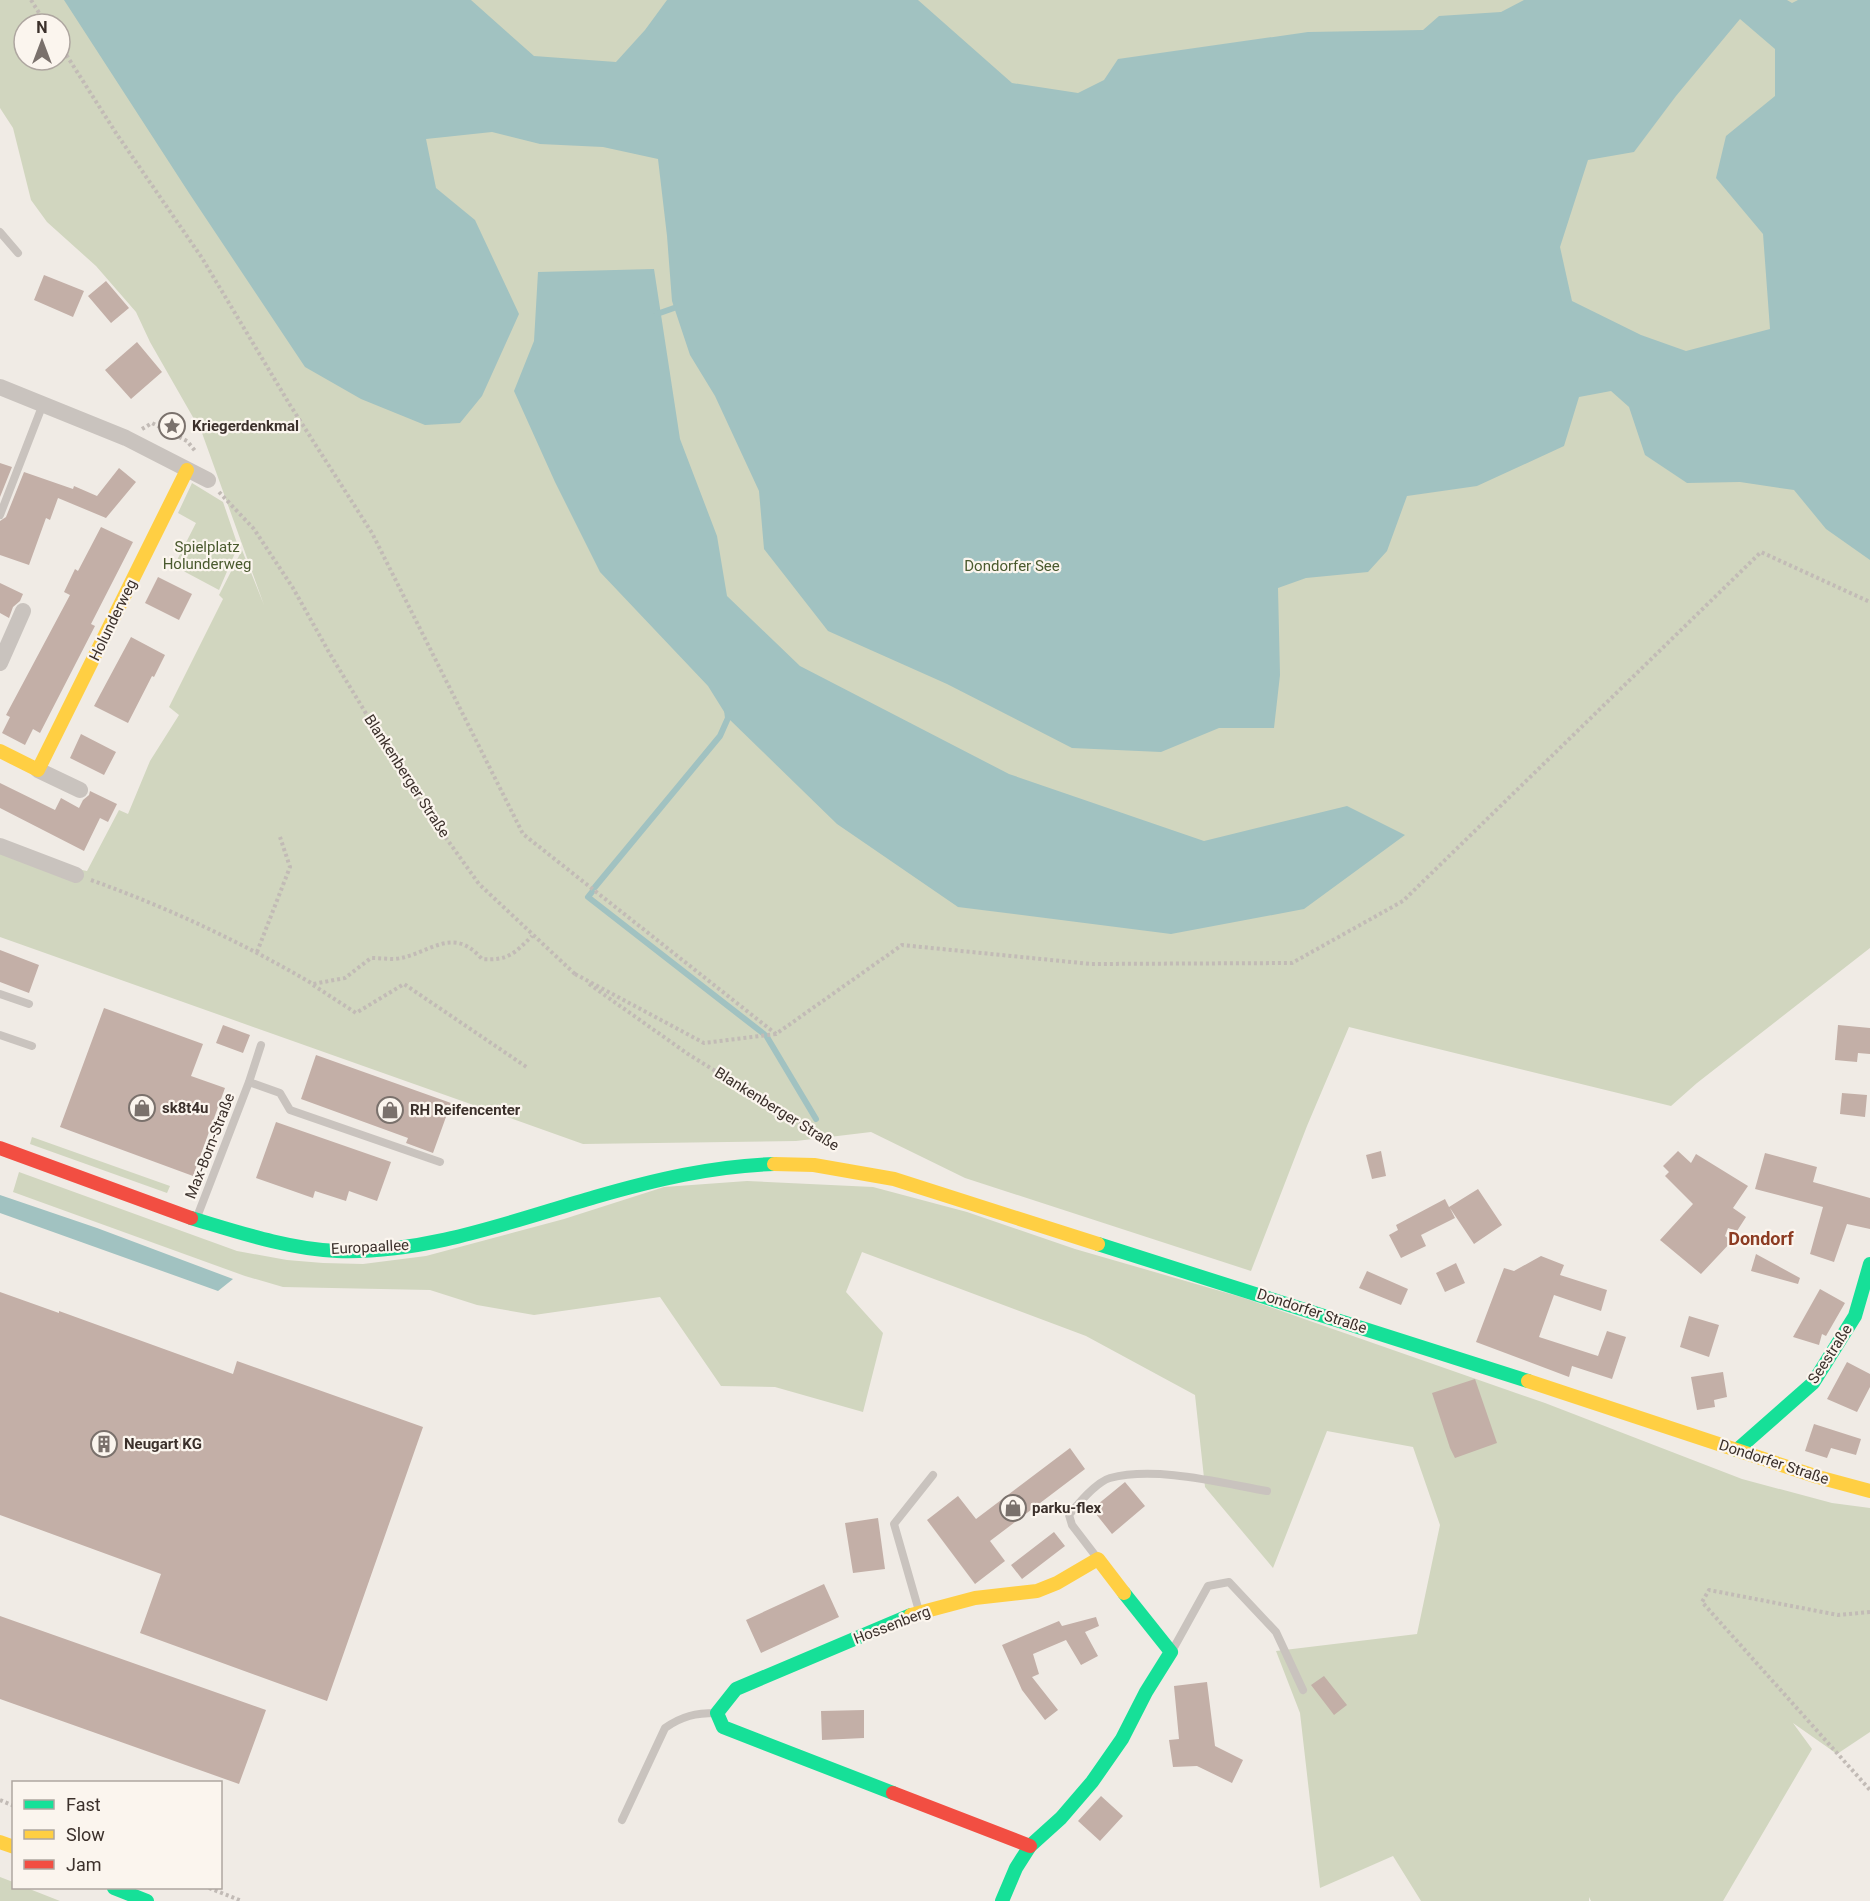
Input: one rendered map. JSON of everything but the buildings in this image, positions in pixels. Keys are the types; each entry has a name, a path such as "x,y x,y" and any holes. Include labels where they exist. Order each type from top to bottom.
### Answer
{"main road":[{"name":"Holunderweg","path":"38,770 187,470"},
{"path":"0,750 38,770"},
{"name":"Europaallee","path":"0,1148 196,1221 295,1247 340,1251 433,1242 680,1175 748,1166"},
{"name":"Dondorfer Straße","path":"748,1166 804,1164 894,1179 1455,1357 1818,1477 1870,1491"},
{"name":"Seestraße","path":"1737,1450 1813,1383 1855,1316 1870,1264"},
{"path":"1002,1901 1016,1868 1030,1846 1061,1818 1092,1782 1122,1739 1146,1692 1171,1652 1098,1559"},
{"name":"Hossenberg","path":"717,1713 736,1689 919,1612 975,1598 1037,1591 1057,1583 1098,1559"},
{"path":"717,1713 723,1727 1030,1846"},
{"path":"119,1889 147,1901"}],"street":[{"path":"0,387 126,438 208,480"},
{"path":"0,663 23,611"},
{"path":"38,770 80,790"},
{"path":"0,846 76,875"}],"lane":[{"path":"0,232 18,253"},
{"path":"0,515 43,404"},
{"path":"0,994 29,1004"},
{"path":"0,1035 32,1046"},
{"name":"Max-Born-Straße","path":"196,1221 261,1045"},
{"name":"Max-Born-Straße","path":"249,1082 280,1093 290,1110 440,1162"},
{"path":"1098,1559 1072,1525 1069,1515 1083,1498 1108,1478 1144,1474 1182,1476 1267,1491"},
{"path":"919,1612 894,1524 933,1475"},
{"path":"1171,1652 1208,1586 1229,1582 1276,1632 1303,1690"},
{"path":"622,1820 665,1728 679,1719 697,1713 717,1713"}],"path":[{"path":"72,64 116,133 202,258 290,405 372,533 523,834 776,1034"},
{"name":"Blankenberger Straße","path":"208,480 254,529 293,588 416,796 479,884 574,974 688,1054 836,1146"},
{"path":"574,974 704,1043 776,1034 902,945 1091,964 1292,963 1403,901 1761,552 1870,602"},
{"path":"257,952 290,867 279,837"},
{"path":"76,875 153,903 223,935 313,984 356,1013 404,984 528,1068"},
{"path":"313,984 345,978 371,958 396,959 450,942 473,948 482,959 499,961 516,952 532,936"},
{"path":"1870,1612 1838,1615 1709,1590 1702,1602 1870,1790"},
{"path":"214,1889 242,1901"}],"green space":[{"name":"Dondorfer See","path":"0,0 1870,0 1870,948 1697,1083 1671,1106 1349,1027 1307,1126 1251,1271 965,1178 871,1132 796,1141 583,1144 0,937 0,853 87,871 119,810 128,814 150,761 179,715 169,707 223,599 219,595 242,550 264,605 202,433 150,342 136,312 96,266 47,222 31,200 13,128 0,108"},
{"name":"Spielplatz Holunderweg","path":"192,483 223,502 238,546 219,590 174,566 196,523 178,513"},
{"path":"32,1137 170,1186 167,1193 30,1144"},
{"path":"19,1172 237,1251 287,1260 323,1263 363,1264 426,1256 564,1219 664,1187 747,1181 873,1187 967,1212 1075,1249 1241,1297 1545,1403 1742,1479 1832,1503 1870,1508 1870,1732 1837,1754 1793,1723 1812,1749 1723,1901 1591,1901 1589,1897 1589,1901 1421,1901 1393,1856 1320,1888 1300,1713 1276,1651 1417,1634 1440,1525 1413,1447 1327,1431 1273,1568 1205,1487 1195,1395 1086,1336 862,1252 846,1292 883,1333 863,1412 775,1387 721,1386 660,1297 534,1315 477,1305 430,1290 283,1287 245,1276 13,1192"},
{"path":"0,1877 12,1882 12,1889 30,1889 60,1901 0,1901"}],"water":[{"name":"Dondorfer See","path":"64,0 471,0 534,56 616,62 645,30 667,0 918,0 1012,83 1078,93 1104,80 1118,59 1308,32 1423,30 1439,16 1501,12 1524,0 1787,0 1792,3 1798,0 1870,0 1870,560 1826,529 1794,490 1740,482 1687,483 1645,455 1629,407 1611,391 1579,397 1564,446 1477,486 1407,496 1387,551 1368,572 1306,578 1278,588 1280,675 1274,728 1219,728 1161,752 1072,748 947,684 828,631 764,549 759,491 715,396 690,355 672,301 658,159 603,147 540,144 492,132 426,139 436,188 475,220 519,314 482,396 460,423 425,425 361,399 305,367","holes":["1740,19 1775,49 1775,96 1726,136 1716,178 1763,234 1770,329 1686,351 1641,335 1572,301 1560,247 1588,160 1634,152 1676,96"]},
{"path":"654,269 680,439 717,536 727,596 800,666 1009,774 1204,841 1347,806 1405,835 1304,909 1171,934 958,907 837,824 728,718 708,686 600,572 555,482 514,391 534,341 538,272"},
{"path":"0,1195 97,1228 233,1279 218,1291 0,1213"}],"waterway":[{"path":"657,314 674,308"},
{"path":"595,887 720,736 728,718 727,710"},
{"path":"592,892 588,897 764,1034"},
{"path":"767,1037 816,1119"}],"traffic: fast":[{"path":"191,1218 300,1247 319,1250 370,1251 436,1242 661,1180 706,1171 774,1164"},
{"path":"1098,1244 1528,1381"},
{"path":"1737,1450 1813,1383 1855,1316 1870,1264"},
{"path":"1002,1901 1016,1868 1030,1846 1061,1818 1092,1782 1122,1739 1146,1692 1171,1652 1124,1593"},
{"path":"893,1793 723,1727 717,1713 736,1689 911,1615"},
{"path":"117,1889 147,1901"}],"traffic: slow":[{"path":"0,751 38,770 187,470"},
{"path":"774,1164 814,1165 894,1179 1098,1244"},
{"path":"1528,1381 1818,1477 1870,1491"},
{"path":"911,1615 975,1598 1037,1591 1057,1583 1098,1559 1124,1593"},
{"path":"0,1842 12,1846"}],"traffic: jam":[{"path":"0,1148 191,1218"},
{"path":"893,1793 1030,1846"}],"place":[{"name":"Kriegerdenkmal","path":"172,426"},
{"name":"sk8t4u","path":"142,1108"},
{"name":"RH Reifencenter","path":"390,1110"},
{"name":"Neugart KG","path":"104,1444"},
{"name":"parku-flex","path":"1013,1508"}],"district":[{"name":"Dondorf","path":"1761,1238"}]}
